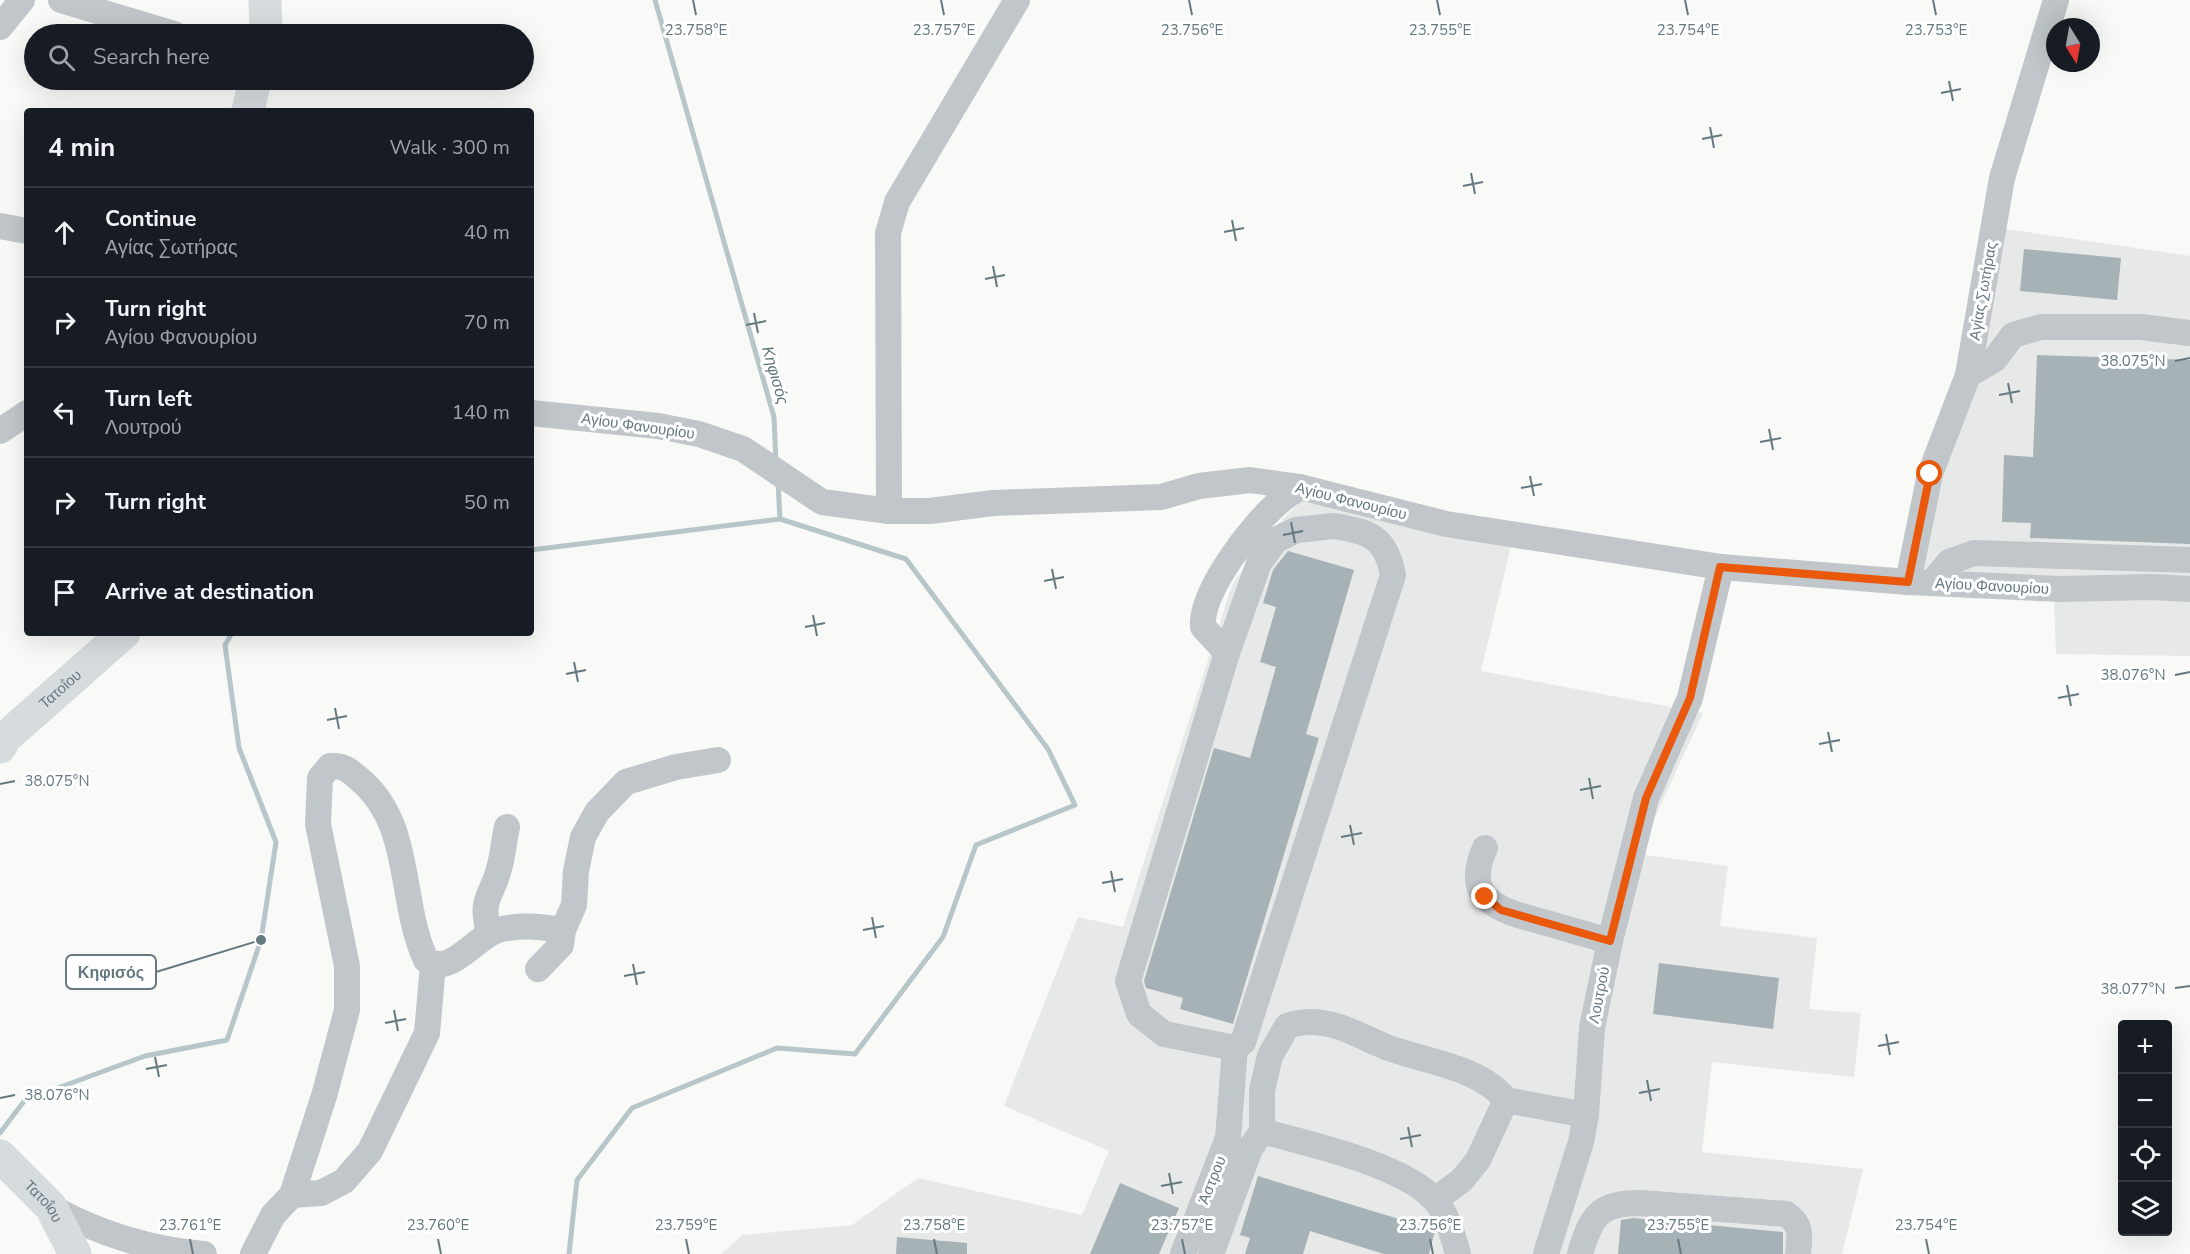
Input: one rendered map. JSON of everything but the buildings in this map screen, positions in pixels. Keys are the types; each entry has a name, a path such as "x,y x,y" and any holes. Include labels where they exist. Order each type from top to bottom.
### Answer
{"main road":[{"path":"265,0 266,24"},
{"path":"249,108 253,90"},
{"name":"Τατοΐου","path":"0,747 5,738 121,636"},
{"name":"Τατοΐου","path":"0,1156 51,1208 75,1254"}],"street":[{"path":"0,27 22,0"},
{"path":"61,0 141,24"},
{"path":"889,511 888,233 897,202 1017,0"},
{"name":"Αγίας Σωτήρας","path":"1920,582 1930,474 1968,375 2002,178 2056,0"},
{"path":"0,226 24,230"},
{"path":"1968,375 1995,359 2013,335 2041,327 2141,327 2190,333"},
{"name":"Αγίου Φανουρίου","path":"534,413 658,426 699,434 743,449 822,502 889,511 930,511 993,503 1151,498 1198,486 1250,480 1300,486 1446,524 1720,567 1920,582 2059,589 2152,587 2190,590"},
{"path":"0,431 24,416"},
{"path":"1227,653 1203,627 1209,595 1223,570 1277,503 1300,486"},
{"path":"1334,526 1358,530 1376,539 1389,552 1393,574 1243,1042 1235,1048 1164,1034 1139,1014 1128,981 1227,653 1259,563 1276,540 1296,530 1334,526"},
{"path":"1920,582 1949,561 1974,553 2190,560"},
{"name":"Λουτρού","path":"1546,1254 1581,1142 1586,1115 1592,1028 1610,941 1646,798 1690,698 1720,567"},
{"path":"538,969 561,945 563,930 574,905 576,871 583,837 597,812 626,782 676,767 718,760"},
{"path":"253,1254 273,1215 292,1195 324,1096 347,1010 347,966 318,824 320,778 330,766 340,765 348,769 373,790 382,801 403,858 422,953 433,965 455,960 489,933 527,925 563,930"},
{"path":"489,933 483,912 485,901 500,867 507,827"},
{"path":"1485,848 1480,860 1478,882 1485,897 1501,910 1610,941"},
{"path":"292,1195 321,1193 344,1181 370,1150 427,1034 433,965"},
{"path":"1211,1254 1250,1149 1262,1131 1262,1090 1270,1056 1287,1026 1299,1022 1332,1025 1388,1048 1465,1073 1499,1090 1506,1100 1586,1115"},
{"name":"Άστρου","path":"1183,1254 1228,1138 1235,1048"},
{"path":"1435,1200 1462,1180 1478,1160 1506,1100"},
{"path":"1262,1131 1366,1161 1417,1186 1435,1200 1446,1218 1458,1254"},
{"path":"1580,1254 1592,1221 1605,1209 1617,1203 1786,1214 1796,1221 1800,1234 1798,1254"},
{"path":"51,1208 101,1231 173,1252 204,1254"}],"shaded area":[{"path":"1987,226 2190,256 2190,656 2056,654 2054,599 1898,591 1962,375"},
{"path":"1319,483 1515,530 1481,671 1703,713 1638,854 1728,866 1720,926 1817,938 1809,1009 1861,1013 1854,1077 1712,1062 1702,1152 1863,1169 1842,1254 721,1254 743,1235 852,1225 918,1178 1082,1215 1109,1151 1004,1106 1078,917 1123,927 1232,585 1263,539"}],"waterway":[{"name":"Κηφισός","path":"655,0 774,417 776,462"},
{"name":"Κηφισός","path":"534,550 780,519 778,483"},
{"path":"569,1254 577,1180 632,1108 777,1048 855,1054 943,937 976,845 1075,805 1048,749 906,559 780,519"},
{"name":"Κηφισός","path":"0,1133 25,1100 145,1056 227,1040 261,940 276,842 239,748 225,645 230,636"}],"place":[{"name":"Κηφισός","path":"261,940"}],"route":[{"path":"1485,897 1501,910 1610,941 1646,798 1690,698 1720,567 1908,582 1930,474"}]}
